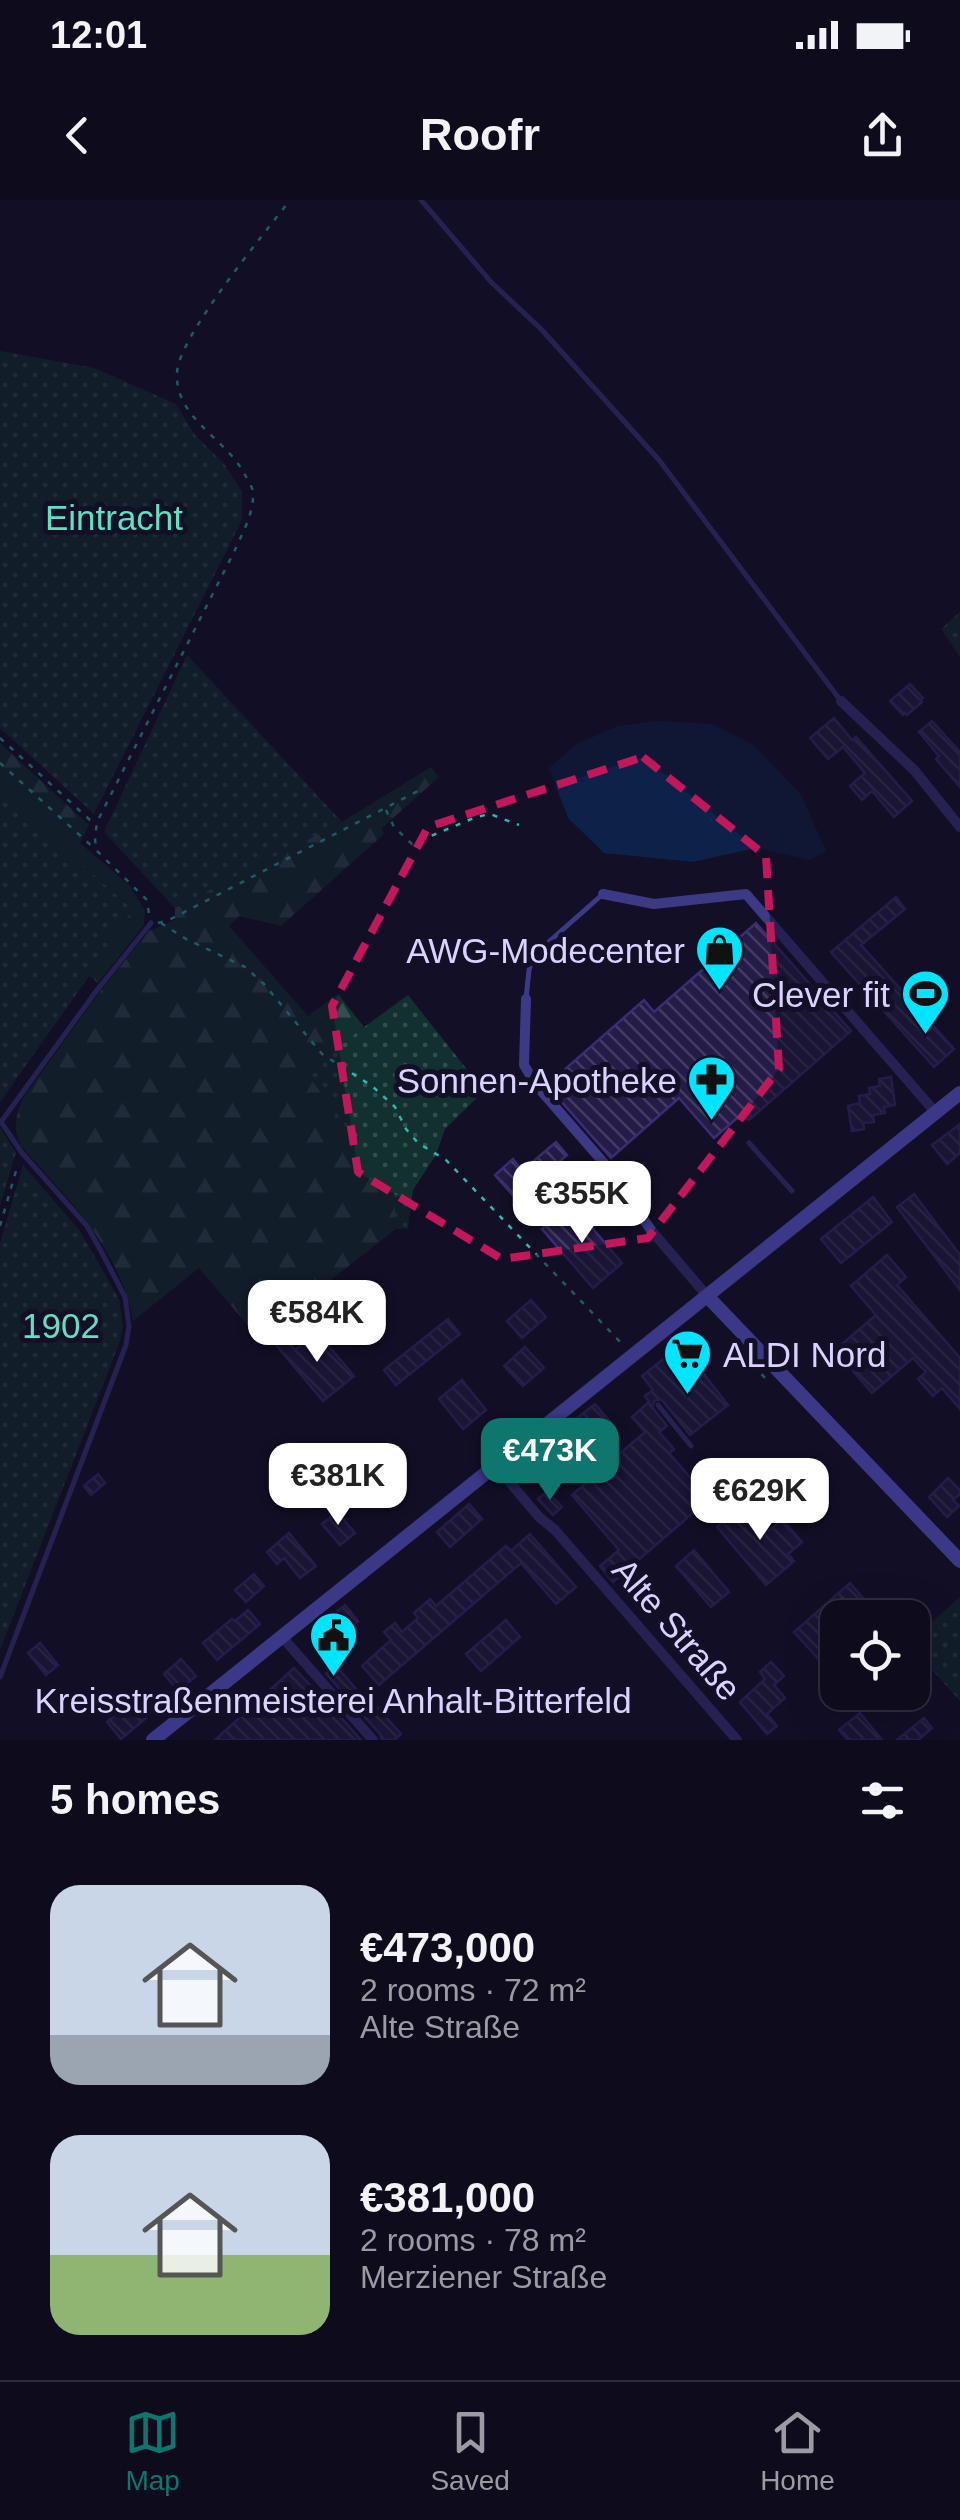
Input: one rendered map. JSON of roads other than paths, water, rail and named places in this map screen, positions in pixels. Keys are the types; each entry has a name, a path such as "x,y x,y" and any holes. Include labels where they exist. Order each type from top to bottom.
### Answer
{"main road":[{"path":"153,1740 960,1094"},
{"path":"708,1296 960,1562"}],"street":[{"path":"841,701 915,771 960,827"},
{"path":"603,894 654,904 746,894 936,1113"},
{"path":"526,998 524,1065 536,1085 708,1296"},
{"name":"Alte Straße","path":"496,1466 737,1740"},
{"path":"282,1637 373,1740"}],"lane":[{"path":"421,200 659,460 841,701"},
{"path":"526,998 534,955 603,894"},
{"path":"0,1677 126,1345 129,1326 126,1297 87,1226 22,1153 1,1122 150,923"},
{"path":"749,1144 792,1191"},
{"path":"578,1200 610,1173"},
{"path":"658,1405 692,1446"}],"water":[{"path":"659,721 712,724 752,744 800,793 826,851 811,860 756,848 693,862 604,853 568,818 549,768 577,744 618,726"}],"place":[{"name":"AWG-Modecenter","path":"720,992"},
{"name":"Clever fit","path":"925,1036"},
{"name":"Sonnen-Apotheke","path":"712,1122"},
{"name":"ALDI Nord","path":"688,1396"},
{"name":"Kreisstraßenmeisterei Anhalt-Bitterfeld","path":"333,1678"}],"park label":[{"name":"Eintracht","path":"114,517"},
{"name":"1902","path":"61,1325"}]}
